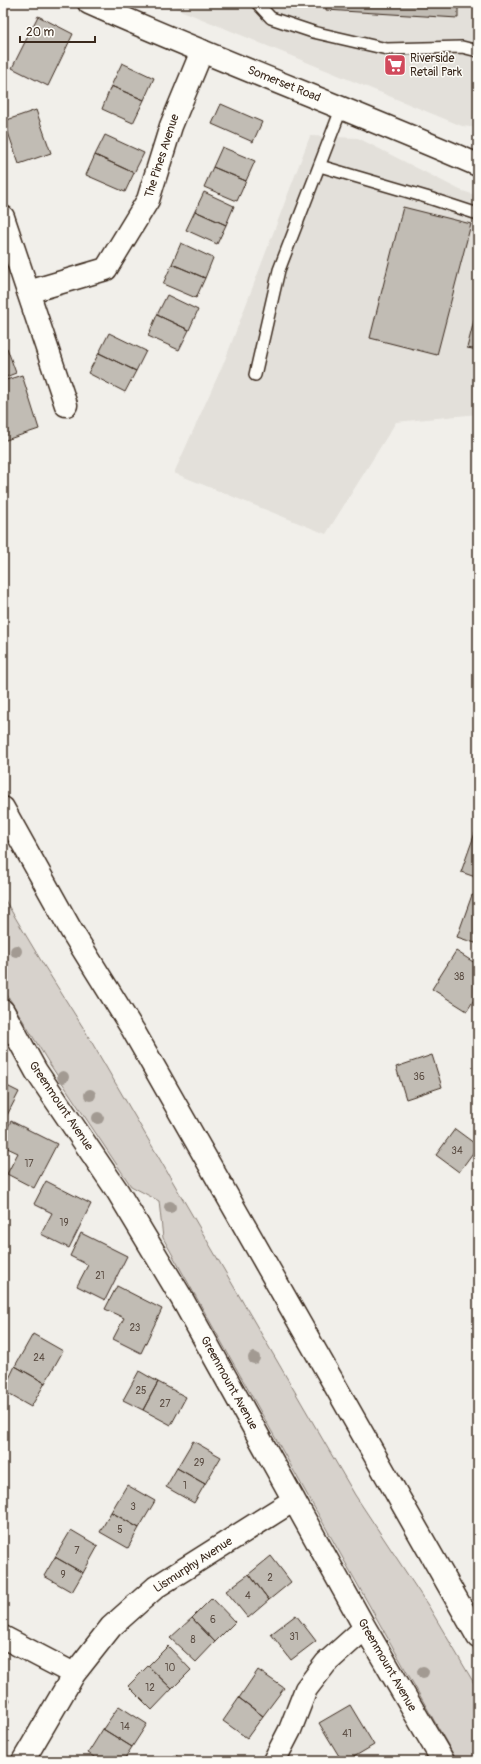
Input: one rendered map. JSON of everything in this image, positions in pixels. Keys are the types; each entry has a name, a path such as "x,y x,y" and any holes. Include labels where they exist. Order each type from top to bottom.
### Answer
{"main road":[{"name":"Somerset Road","path":"89,3 478,165"},
{"name":"The Pines Avenue","path":"28,292 106,269 148,200 171,126 202,51"},
{"path":"3,217 66,405"},
{"path":"3,808 71,930 136,1037 478,1637"},
{"name":"Greenmount Avenue","path":"3,1011 36,1071 126,1205 181,1297 365,1628 443,1761"},
{"name":"Lismurphy Avenue","path":"23,1761 74,1674 111,1627 156,1587 294,1500"},
{"path":"274,1761 290,1730 306,1689 326,1663 365,1628"},
{"path":"3,1637 74,1674"}],"lane":[{"path":"257,3 271,18 313,32 387,49 462,47 478,51"},
{"path":"255,375 279,270 342,108"},
{"path":"320,166 478,214"}],"shaded area":[{"name":"Riverside Retail Park","path":"163,3 478,3 478,128 462,126"},
{"path":"310,136 358,138 460,190 478,196 478,414 396,422 326,534 174,473 225,360"},
{"path":"3,897 84,1029 355,1495 429,1607 478,1690 478,1761 457,1761 163,1238 159,1201 131,1186 49,1063 3,988"}],"building":[{"path":"326,3 458,3 458,18 326,10"},
{"path":"38,16 73,34 48,86 12,68"},
{"path":"122,63 154,78 144,100 111,86"},
{"path":"111,86 144,100 133,123 102,109"},
{"path":"221,104 262,122 253,142 212,124"},
{"path":"36,110 51,153 19,164 4,121"},
{"path":"105,135 144,153 134,173 95,155"},
{"path":"222,147 255,161 246,181 213,167"},
{"path":"95,155 134,173 125,192 86,175"},
{"path":"213,167 246,181 237,201 204,187"},
{"path":"204,192 234,206 226,225 195,211"},
{"path":"403,207 471,224 437,355 370,338"},
{"path":"195,211 226,225 217,244 186,230"},
{"path":"181,243 213,258 205,278 172,264"},
{"path":"172,264 205,278 196,298 163,284"},
{"path":"167,295 198,310 189,330 157,315"},
{"path":"478,305 478,350 467,348"},
{"path":"157,315 189,330 179,350 148,336"},
{"path":"109,333 146,351 136,371 99,353"},
{"path":"7,348 16,373 3,378 3,350"},
{"path":"99,353 136,371 125,392 88,373"},
{"path":"22,375 39,429 3,441 3,381"},
{"path":"478,795 478,811 475,811"},
{"path":"475,833 478,834 478,878 461,872"},
{"path":"472,895 478,897 478,944 457,937"},
{"path":"456,951 478,965 478,993 467,1011 432,989"},
{"path":"432,1055 442,1087 406,1099 396,1067"},
{"path":"3,1084 19,1092 3,1123"},
{"path":"11,1121 57,1144 34,1188 7,1174 18,1153 3,1146 3,1137"},
{"path":"455,1129 478,1146 459,1172 436,1155"},
{"path":"46,1181 91,1204 69,1248 41,1234 52,1213 34,1204"},
{"path":"81,1233 127,1256 105,1300 77,1286 88,1265 70,1256"},
{"path":"117,1286 162,1309 141,1353 113,1339 124,1318 105,1309"},
{"path":"33,1334 63,1351 45,1383 15,1366"},
{"path":"15,1366 45,1383 31,1407 3,1391"},
{"path":"139,1371 158,1382 143,1410 123,1400"},
{"path":"158,1382 186,1397 171,1425 143,1410"},
{"path":"193,1441 221,1457 205,1484 177,1468"},
{"path":"177,1468 205,1484 194,1503 166,1487"},
{"path":"127,1485 155,1501 139,1528 111,1512"},
{"path":"111,1512 139,1528 128,1548 100,1532"},
{"path":"71,1530 98,1546 83,1573 55,1557"},
{"path":"271,1556 291,1582 269,1600 249,1574"},
{"path":"55,1557 83,1573 72,1592 44,1576"},
{"path":"249,1574 269,1600 248,1618 226,1591"},
{"path":"212,1598 235,1622 215,1642 192,1618"},
{"path":"296,1615 316,1641 291,1660 271,1634"},
{"path":"192,1618 215,1642 196,1662 170,1638"},
{"path":"168,1646 191,1670 172,1689 148,1666"},
{"path":"148,1666 172,1689 152,1710 128,1686"},
{"path":"258,1670 284,1688 263,1716 239,1698"},
{"path":"3,1696 10,1700 3,1712"},
{"path":"239,1698 263,1716 247,1738 223,1721"},
{"path":"350,1705 374,1745 347,1761 342,1761 319,1723"},
{"path":"119,1706 147,1724 132,1747 103,1729"},
{"path":"103,1729 132,1747 123,1761 100,1761 88,1753"},
{"path":"175,1755 184,1761 172,1761"}],"place":[{"name":"Riverside Retail Park","path":"395,65"}]}
